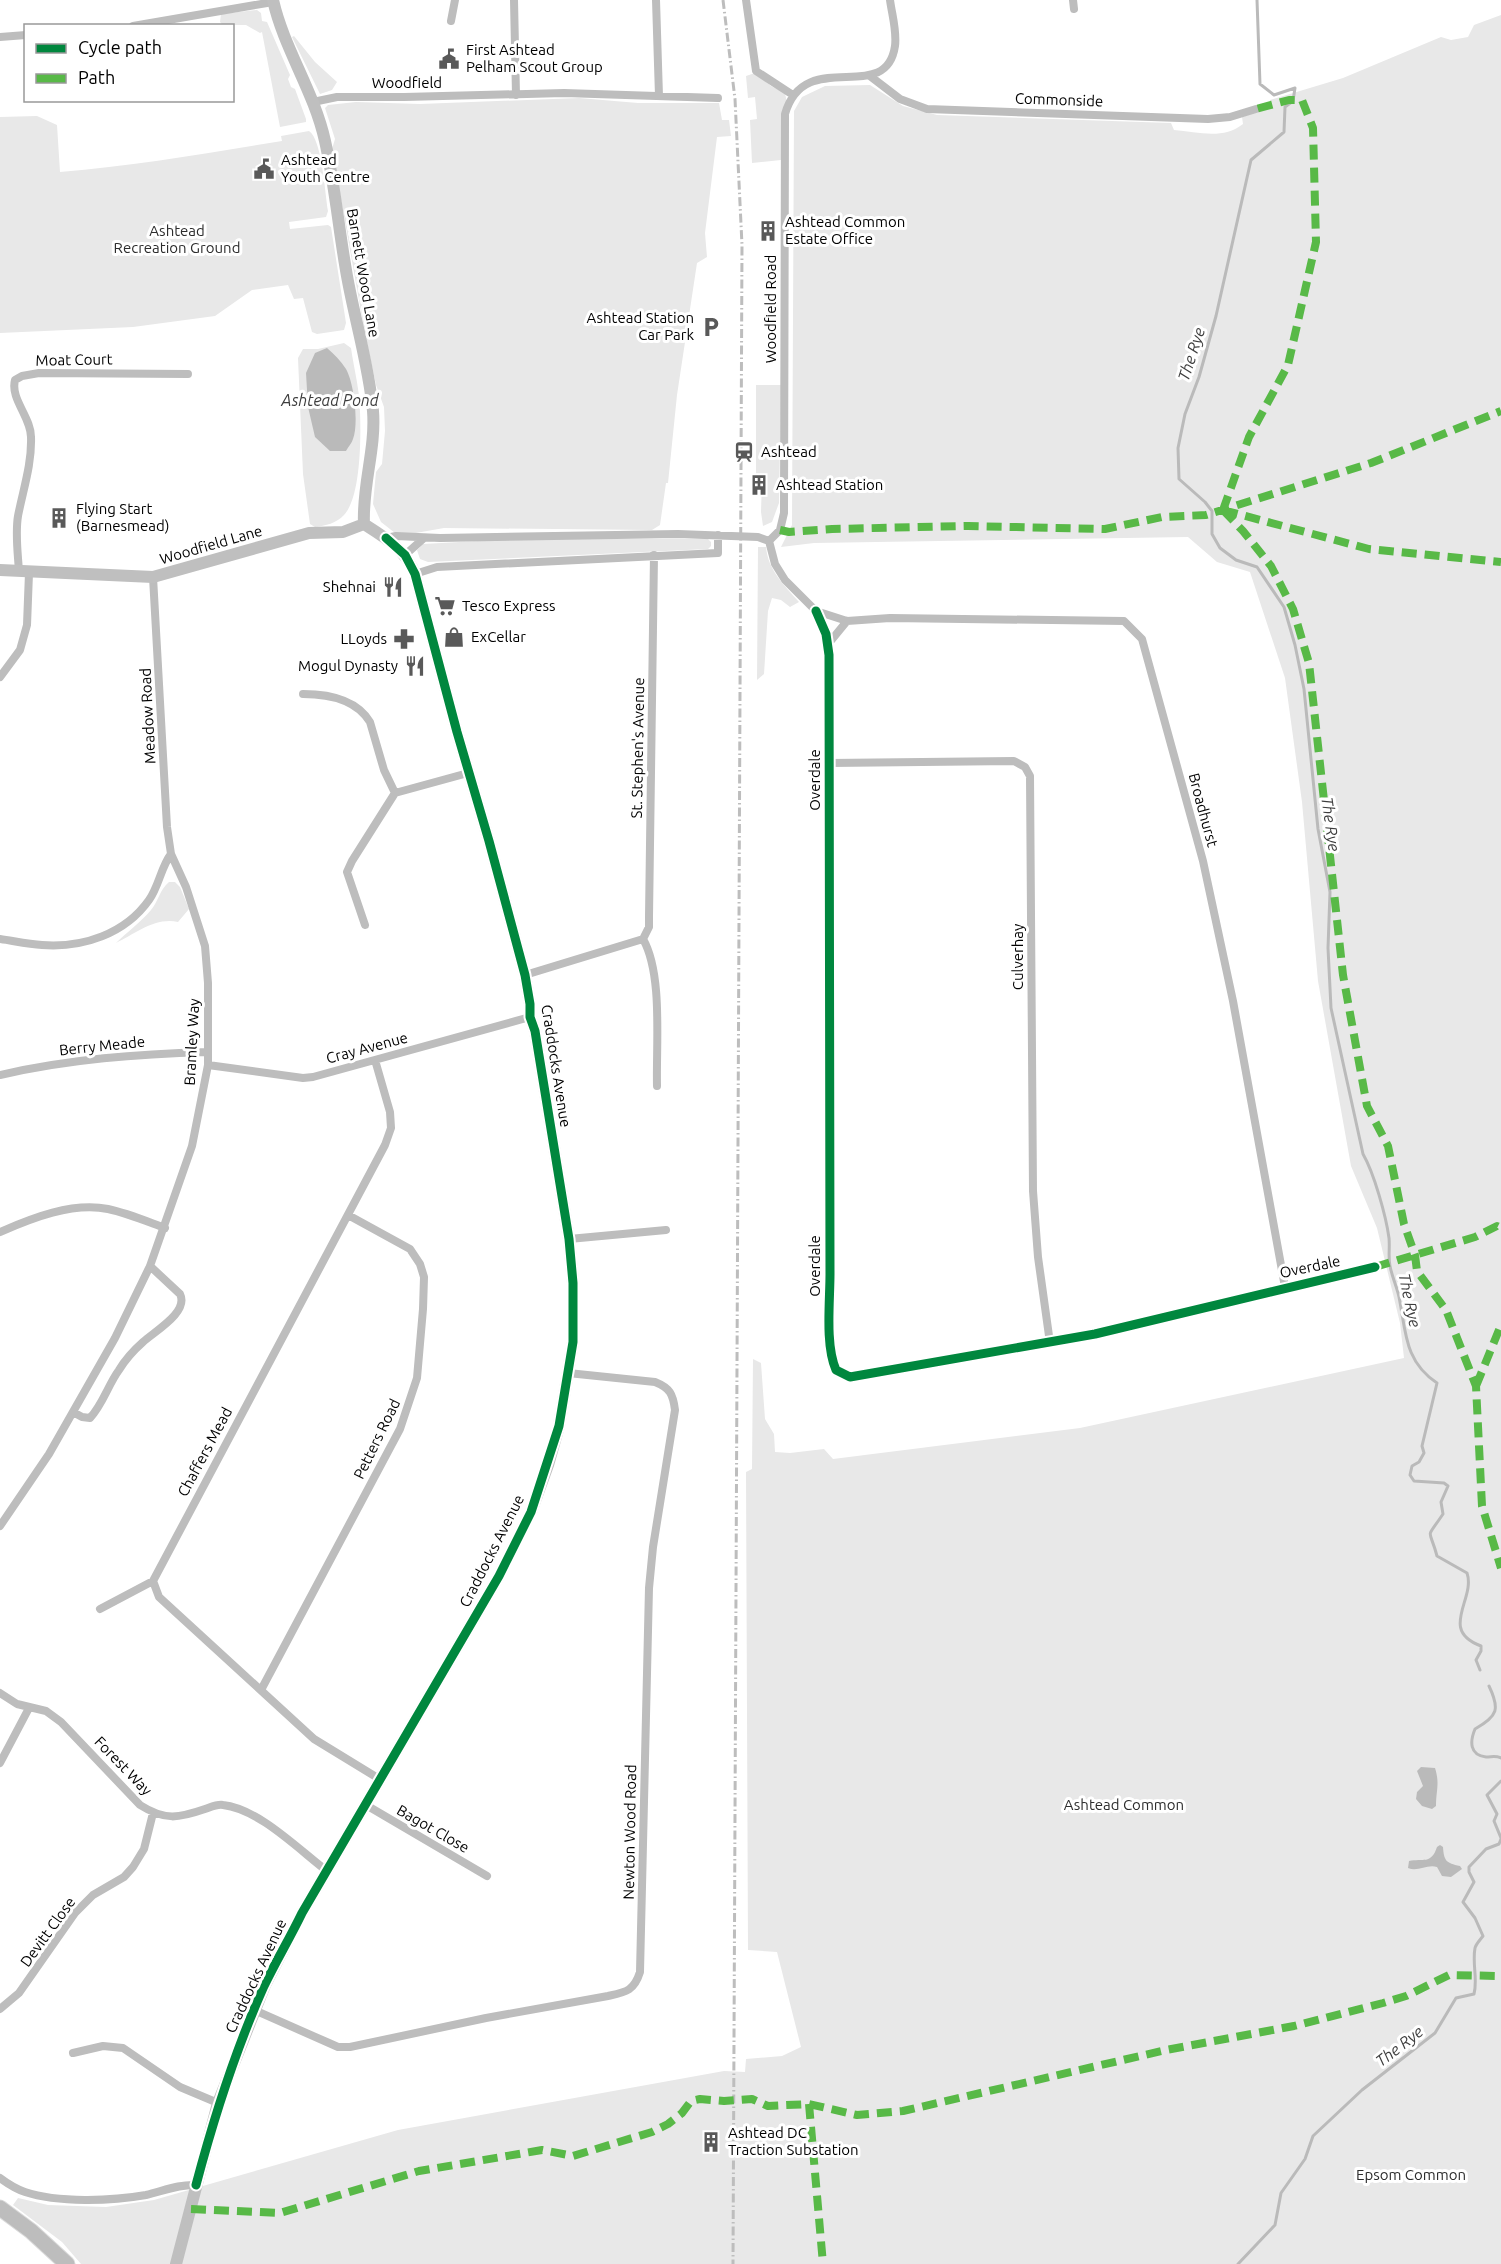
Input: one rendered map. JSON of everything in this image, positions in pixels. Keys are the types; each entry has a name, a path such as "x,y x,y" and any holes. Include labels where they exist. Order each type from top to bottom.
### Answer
{"highway":[{"path":"0,2208 31,2231 67,2264"}],"street":[{"path":"451,21 455,0"},
{"path":"514,0 516,95"},
{"path":"656,0 659,96"},
{"path":"746,0 756,71 794,95 810,82 827,76 870,76 884,68 895,47 890,0"},
{"path":"144,24 273,1"},
{"name":"Barnett Wood Lane","path":"273,1 281,32 313,102 325,142 346,274 369,385 373,436 363,505 364,524"},
{"path":"0,37 24,35"},
{"name":"Commonside","path":"870,76 900,99 927,109 1208,119 1230,117 1256,109"},
{"name":"Woodfield","path":"313,102 337,97 564,93 718,98"},
{"name":"Woodfield Road","path":"769,540 780,530 784,513 784,122 788,105 794,95"},
{"name":"Moat Court","path":"24,572 18,519 29,464 31,436 28,420 13,388 15,380 22,376 39,373 188,374"},
{"path":"364,524 386,538 396,536 424,538 718,535 758,537 769,540"},
{"name":"Woodfield Lane","path":"0,570 153,577 309,533 343,532 364,524"},
{"path":"415,574 436,567 718,553 718,535"},
{"name":"Craddocks Avenue","path":"176,2264 218,2103 274,1965 464,1639 518,1540 548,1465 559,1426 574,1324 573,1283 568,1239 535,1031 530,1017 525,975 415,574 405,555 386,538"},
{"path":"405,555 424,538"},
{"name":"Broadhurst","path":"769,540 775,564 785,580 816,611 847,621 901,618 1124,621 1142,639 1203,861 1233,1001 1285,1287"},
{"name":"St. Stephen's Avenue","path":"643,939 649,927 654,555"},
{"path":"0,677 20,650 27,624 24,572"},
{"name":"Meadow Road","path":"153,577 167,827 171,854"},
{"name":"Overdale","path":"816,611 828,643 830,1274 832,1362 836,1370 850,1377 1050,1343 1161,1319 1285,1287 1353,1274 1375,1267"},
{"path":"828,643 847,621"},
{"path":"303,694 326,694 346,701 367,716 384,770 395,793"},
{"name":"Culverhay","path":"830,763 1014,761 1025,767 1030,776 1033,1191 1038,1257 1050,1343"},
{"path":"365,925 347,872 395,793 468,773"},
{"path":"0,939 37,945 61,945 99,938 120,929 138,914 151,898 171,854"},
{"name":"Bramley Way","path":"0,1526 49,1454 115,1338 150,1266 192,1146 208,1065 209,1012 205,946 186,887 171,854"},
{"path":"525,975 643,939 650,951 655,977 657,1086"},
{"name":"Cray Avenue","path":"208,1065 303,1078 530,1017"},
{"name":"Berry Meade","path":"0,1075 82,1060 148,1054 208,1052"},
{"name":"Chaffers Mead","path":"153,1581 385,1145 391,1128 390,1112 375,1060"},
{"path":"0,1232 21,1222 47,1215 90,1208 106,1209 165,1228"},
{"name":"Petters Road","path":"261,1689 400,1429 417,1378 424,1277 420,1264 410,1249 348,1215"},
{"path":"568,1239 666,1230"},
{"path":"73,1412 90,1418 97,1410 118,1371 141,1343 182,1306 183,1300 180,1294 150,1266"},
{"name":"Newton Wood Road","path":"254,2010 338,2047 350,2047 486,2018 608,1996 627,1991 637,1983 640,1972 649,1588 653,1547 675,1410 674,1397 667,1386 655,1382 568,1373"},
{"path":"100,1609 153,1581 159,1597 314,1738 381,1780"},
{"name":"Forest Way","path":"0,1693 17,1704 46,1711 61,1722 140,1805 153,1813 174,1818 220,1804 240,1808 261,1820 327,1871"},
{"path":"0,1763 29,1708"},
{"name":"Bagot Close","path":"366,1805 487,1876"},
{"name":"Devitt Close","path":"0,2009 19,1993 75,1913 93,1895 124,1877 133,1867 144,1849 153,1813"},
{"path":"73,2053 103,2046 123,2048 180,2087 218,2103"},
{"path":"0,2178 23,2192 37,2196 68,2199 142,2196 183,2185 196,2185"}],"green space":[{"path":"257,10 261,13 262,21 267,22 290,75 288,79 291,87 295,89 306,122 280,127 262,32 246,25 222,24 221,14"},
{"name":"Ashtead Common","path":"1501,15 1501,2264 81,2264 62,2242 13,2205 18,2198 48,2205 106,2207 154,2200 398,2130 724,2071 745,2072 746,2059 782,2056 801,2047 777,1952 748,1950 746,1472 752,1469 753,1359 761,1363 765,1419 774,1434 775,1452 790,1453 824,1449 833,1459 1080,1428 1404,1358 1400,1323 1377,1228 1351,1166 1318,981 1302,802 1285,678 1250,572 1217,562 1188,537 814,543 781,547 792,525 794,111 802,97 825,86 870,85 903,106 937,115 1171,123 1174,130 1201,133 1227,132 1243,124 1242,117 1269,108 1270,100 1343,78 1441,37 1451,40 1468,37 1474,25"},
{"path":"294,36 315,62 337,82 332,90 320,94 292,37"},
{"path":"755,73 771,86 785,93 787,103 781,114 781,160 752,163 750,120 757,119 755,97 748,98 746,76"},
{"path":"579,98 638,103 719,103 722,120 729,120 731,136 717,137 705,233 707,257 697,263 677,395 668,483 666,483 660,525 652,530 444,528 410,534 395,533 381,522 373,504 376,472 382,464 385,431 384,407 376,385 364,328 332,149 335,139 325,108 328,105 356,102 420,104"},
{"name":"Ashtead Recreation Ground","path":"37,116 57,125 60,172 143,163 282,141 281,136 309,131 317,144 320,155 328,211 326,217 289,222 290,229 328,225 331,227 346,323 344,330 317,334 312,332 303,298 294,299 288,285 252,290 215,316 133,327 0,333 0,117"},
{"path":"344,343 351,348 359,396 360,436 357,481 350,506 344,515 331,524 315,527 310,524 303,474 298,358 303,349 318,349"},
{"path":"756,385 781,385 779,503 772,522 763,526 762,479 756,478"},
{"path":"514,539 708,539 711,546 708,549 428,562 420,559 417,550 423,544"},
{"path":"758,547 766,547 773,570 799,602 790,607 781,600 772,598 768,611 764,674 757,680"},
{"path":"169,882 175,882 180,887 189,909 178,922 153,924 116,943 151,910 163,888"}],"water":[{"name":"Ashtead Pond","path":"327,348 346,369 353,393 356,414 355,432 346,451 330,451 315,437 308,407 306,373 315,353"},
{"path":"1421,1767 1435,1768 1438,1783 1436,1806 1432,1809 1422,1806 1416,1799 1417,1792 1423,1786 1417,1771"},
{"path":"1440,1845 1443,1847 1447,1861 1462,1869 1451,1877 1442,1876 1437,1867 1408,1868 1409,1861 1429,1859"}],"waterway":[{"name":"The Rye","path":"1257,0 1260,84 1274,95 1295,88 1293,101 1285,107 1284,132 1251,160 1216,316 1199,377 1185,414 1178,448 1179,479 1212,511 1212,534 1220,548 1236,560 1257,567 1284,607 1295,645 1304,689 1318,829 1330,892 1328,948 1331,1008 1363,1154 1375,1183 1385,1218 1389,1238 1390,1266 1408,1344 1418,1365 1437,1383 1422,1446 1424,1453 1419,1462 1412,1466 1410,1475 1414,1481 1444,1483 1448,1486 1441,1502 1443,1514 1430,1534 1437,1556 1467,1573 1467,1593 1460,1623 1462,1632 1468,1639 1481,1646 1476,1660 1480,1670"},
{"name":"The Rye","path":"1489,1686 1495,1701 1495,1711 1488,1720 1475,1729 1472,1747 1480,1756 1501,1758"},
{"name":"The Rye","path":"1501,1781 1487,1795 1497,1814 1494,1821 1501,1838"},
{"name":"The Rye","path":"1238,2264 1275,2225 1281,2193 1305,2159 1313,2136 1362,2090 1435,2033 1456,1998 1474,1994 1475,1948 1483,1936 1475,1918 1463,1902 1474,1882 1469,1867 1486,1849 1499,1844 1501,1839"}],"railway":[{"path":"723,0 735,99 742,245 733,2264"}],"marked path":[{"path":"1223,510 1249,437 1288,365 1316,242 1313,128 1302,100 1289,100 1256,109"},
{"path":"780,530 789,532 968,526 1105,529 1162,517 1206,515 1371,463 1501,411"},
{"path":"1223,510 1271,566 1293,609 1309,663 1343,975 1367,1106 1388,1146 1404,1224 1415,1255 1417,1271 1446,1310 1476,1386 1482,1506 1501,1568"},
{"path":"1223,510 1369,549 1501,562"},
{"path":"1375,1267 1475,1237 1497,1226 1501,1228"},
{"path":"1476,1386 1501,1325"},
{"path":"191,2209 280,2213 419,2171 542,2150 573,2156 652,2132 668,2124 682,2113 691,2101 700,2099 724,2101 752,2099 768,2106 809,2104 857,2115 903,2111 1166,2050 1294,2026 1406,1996 1449,1975 1501,1976"},
{"path":"809,2104 823,2264"}],"cycle path":[{"path":"196,2185 234,2060 253,2010 269,1977 302,1913 499,1576 531,1512 559,1426 573,1342 573,1283 569,1239 535,1031 530,1017 525,975 415,574 405,555 386,538"},
{"path":"816,611 826,634 829,655 829,1323 830,1348 836,1370 850,1377 1095,1334 1375,1267"}],"place":[{"name":"First Ashtead Pelham Scout Group","path":"449,59"},
{"name":"Ashtead Youth Centre","path":"264,169"},
{"name":"Ashtead Common Estate Office","path":"768,231"},
{"name":"Ashtead Station Car Park","path":"711,327"},
{"name":"Ashtead","path":"744,452"},
{"name":"Ashtead Station","path":"759,485"},
{"name":"Flying Start (Barnesmead)","path":"59,518"},
{"name":"Shehnai","path":"393,587"},
{"name":"Tesco Express","path":"445,606"},
{"name":"ExCellar","path":"454,637"},
{"name":"LLoyds","path":"404,639"},
{"name":"Mogul Dynasty","path":"415,666"},
{"name":"Ashtead DC Traction Substation","path":"711,2142"}],"park label":[{"name":"Epsom Common","path":"1411,2175"}]}
